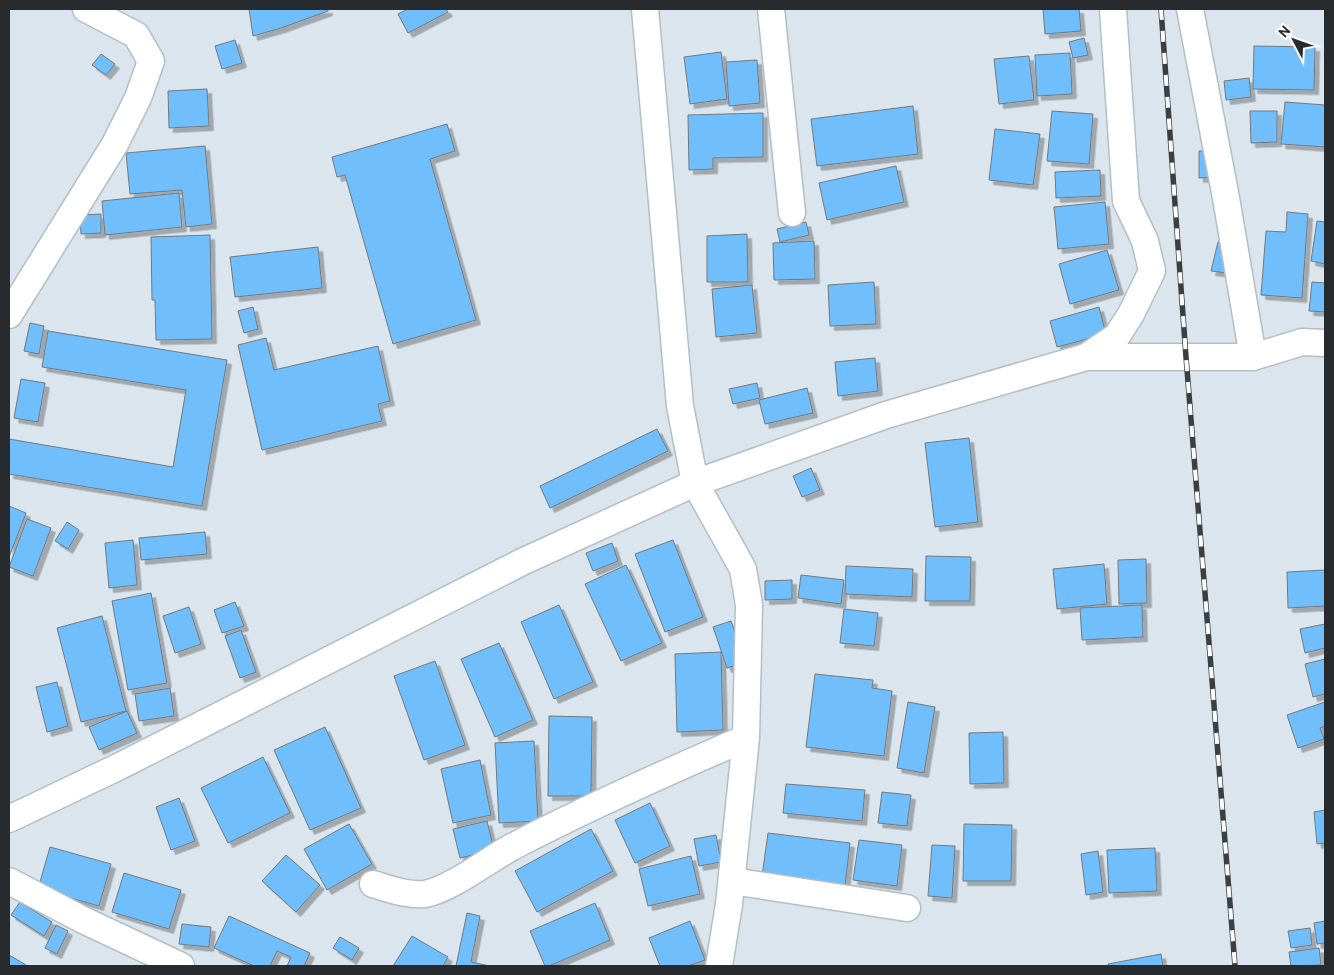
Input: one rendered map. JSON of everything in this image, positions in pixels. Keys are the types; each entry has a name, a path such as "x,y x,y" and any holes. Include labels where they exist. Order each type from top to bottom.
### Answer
{"street":[{"path":"9,315 115,144 138,98 151,61 136,35 86,9"},
{"path":"645,9 680,406 695,483 743,568 749,605 746,738 732,881 719,966"},
{"path":"771,9 792,213"},
{"path":"1086,358 1117,336 1131,314 1152,271 1145,241 1126,201 1113,9"},
{"path":"1190,9 1226,198 1253,357"},
{"path":"9,819 127,762 524,561 695,483 886,415 1086,358 1253,357 1302,342 1325,344"},
{"path":"373,884 410,894 426,894 445,887 511,848 657,776 746,738"},
{"path":"9,881 83,920 181,966"},
{"path":"732,881 907,908"}],"building":[{"path":"249,9 328,9 328,11 253,36"},
{"path":"408,9 446,9 448,12 408,33 398,14"},
{"path":"1043,9 1079,9 1081,31 1045,34"},
{"path":"1084,38 1088,55 1073,58 1069,42"},
{"path":"235,40 242,63 222,69 215,46"},
{"path":"1254,46 1315,47 1314,90 1253,89"},
{"path":"721,52 727,99 690,104 684,57"},
{"path":"1070,53 1072,94 1037,96 1035,55"},
{"path":"101,54 115,64 106,75 92,65"},
{"path":"1029,56 1034,100 999,104 994,59"},
{"path":"757,60 760,103 729,106 726,62"},
{"path":"1249,78 1251,97 1226,100 1224,81"},
{"path":"207,89 209,126 169,128 168,91"},
{"path":"1285,102 1325,105 1325,147 1281,144"},
{"path":"913,106 918,154 817,166 811,119"},
{"path":"1052,111 1093,114 1089,164 1047,161"},
{"path":"1250,111 1277,111 1277,142 1251,143"},
{"path":"763,113 763,157 713,158 713,169 689,170 688,115"},
{"path":"447,124 455,151 430,159 476,320 393,344 345,175 337,177 332,157"},
{"path":"995,129 1040,134 1033,185 989,180"},
{"path":"205,146 212,224 186,227 182,190 130,194 126,153"},
{"path":"1199,151 1217,151 1217,177 1199,178"},
{"path":"896,166 904,202 827,220 819,183"},
{"path":"1100,170 1101,196 1056,198 1055,172"},
{"path":"179,193 182,227 105,235 102,201"},
{"path":"1105,202 1109,244 1058,249 1054,207"},
{"path":"1287,212 1308,214 1302,298 1261,295 1266,231 1286,232"},
{"path":"101,214 101,233 81,234 80,215"},
{"path":"1317,221 1325,222 1325,264 1311,261"},
{"path":"806,222 809,235 780,242 777,229"},
{"path":"747,234 748,282 707,282 707,236"},
{"path":"210,235 212,339 156,340 155,300 152,300 151,237"},
{"path":"814,241 815,279 774,280 773,243"},
{"path":"1218,242 1232,245 1226,273 1211,271"},
{"path":"318,247 322,288 235,297 230,257"},
{"path":"1107,250 1119,290 1070,304 1059,264"},
{"path":"874,282 876,324 830,326 828,285"},
{"path":"1312,282 1325,283 1325,312 1309,311"},
{"path":"752,285 757,333 716,337 712,289"},
{"path":"253,307 258,329 244,333 238,311"},
{"path":"1099,307 1106,334 1057,347 1050,321"},
{"path":"30,323 44,326 39,354 24,351"},
{"path":"48,331 227,360 202,506 9,474 9,439 173,467 186,390 42,367"},
{"path":"266,338 274,370 378,346 390,401 378,404 382,421 262,450 238,345"},
{"path":"875,358 878,391 838,396 835,362"},
{"path":"21,379 45,383 38,422 14,418"},
{"path":"757,383 760,398 733,404 729,389"},
{"path":"807,388 813,413 765,424 759,400"},
{"path":"657,429 668,451 550,508 540,486"},
{"path":"969,438 978,522 935,527 925,443"},
{"path":"811,468 820,490 802,497 793,476"},
{"path":"9,506 26,513 9,557"},
{"path":"27,519 51,528 33,576 9,567"},
{"path":"67,522 79,530 68,549 55,541"},
{"path":"205,532 207,554 141,560 139,538"},
{"path":"133,540 137,585 109,588 105,543"},
{"path":"673,540 703,617 665,632 635,554"},
{"path":"612,543 618,561 593,571 586,553"},
{"path":"926,556 971,557 970,601 925,601"},
{"path":"1146,559 1147,603 1119,604 1118,560"},
{"path":"1104,564 1107,604 1057,609 1053,569"},
{"path":"626,565 662,643 621,661 585,584"},
{"path":"846,566 913,569 912,597 845,594"},
{"path":"1325,570 1325,606 1288,608 1287,572"},
{"path":"801,575 844,580 841,604 798,598"},
{"path":"792,580 792,599 765,600 765,581"},
{"path":"151,593 167,683 128,690 112,601"},
{"path":"235,602 244,626 222,633 214,610"},
{"path":"559,605 593,682 554,699 521,622"},
{"path":"1142,605 1143,637 1082,640 1080,608"},
{"path":"189,607 201,644 175,653 163,616"},
{"path":"844,609 878,613 874,646 840,643"},
{"path":"102,616 126,711 81,722 57,628"},
{"path":"731,621 745,662 727,668 713,627"},
{"path":"1325,624 1325,648 1305,653 1300,629"},
{"path":"241,630 256,672 240,678 225,636"},
{"path":"499,643 533,720 495,737 461,659"},
{"path":"721,652 723,730 677,732 675,654"},
{"path":"1325,659 1325,694 1313,697 1305,664"},
{"path":"435,661 465,745 424,760 394,676"},
{"path":"815,674 873,680 872,688 892,691 884,756 806,747"},
{"path":"57,682 68,726 47,732 36,687"},
{"path":"170,688 174,716 139,721 135,694"},
{"path":"908,702 935,707 924,773 897,768"},
{"path":"1325,702 1325,726 1320,728 1324,739 1298,748 1287,715"},
{"path":"127,711 137,733 99,750 89,727"},
{"path":"549,716 592,717 591,796 548,796"},
{"path":"325,727 361,808 310,830 274,750"},
{"path":"1003,732 1004,783 970,784 969,733"},
{"path":"534,741 538,821 499,823 495,743"},
{"path":"263,757 290,813 228,843 201,788"},
{"path":"480,760 491,815 453,823 441,769"},
{"path":"786,784 865,790 862,821 783,813"},
{"path":"882,792 911,795 907,826 878,823"},
{"path":"179,798 195,841 171,850 156,807"},
{"path":"650,803 670,846 635,863 615,820"},
{"path":"1325,810 1325,843 1317,844 1314,812"},
{"path":"487,821 494,850 460,858 453,829"},
{"path":"349,824 372,864 327,890 304,849"},
{"path":"964,824 1012,825 1011,881 963,881"},
{"path":"591,829 613,871 537,912 515,871"},
{"path":"768,833 850,843 845,886 762,876"},
{"path":"716,835 721,862 699,866 694,839"},
{"path":"859,840 902,845 897,886 853,880"},
{"path":"932,845 955,846 952,898 928,896"},
{"path":"50,847 111,864 99,906 38,889"},
{"path":"1155,848 1157,891 1109,893 1107,850"},
{"path":"1098,851 1103,892 1086,895 1081,854"},
{"path":"286,855 320,885 296,912 262,881"},
{"path":"691,856 700,894 648,906 639,869"},
{"path":"124,873 181,890 169,929 112,912"},
{"path":"20,902 52,922 44,936 11,915"},
{"path":"595,903 610,940 545,966 530,931"},
{"path":"467,913 480,916 471,962 490,966 456,966"},
{"path":"229,916 310,953 304,966 287,966 291,957 277,951 270,966 254,966 214,948"},
{"path":"690,921 705,960 688,966 660,966 649,938"},
{"path":"1325,921 1325,943 1317,944 1314,923"},
{"path":"182,924 211,927 209,947 179,944"},
{"path":"56,925 68,931 57,954 45,948"},
{"path":"1310,928 1312,945 1291,948 1288,931"},
{"path":"412,936 448,957 443,966 393,966"},
{"path":"340,937 359,948 352,960 333,948"},
{"path":"1319,948 1321,965 1291,966 1289,952"},
{"path":"1161,954 1163,966 1109,966 1108,964"},
{"path":"9,955 26,965 9,966"}],"railway":[{"path":"1161,9 1186,357 1235,966"}]}
